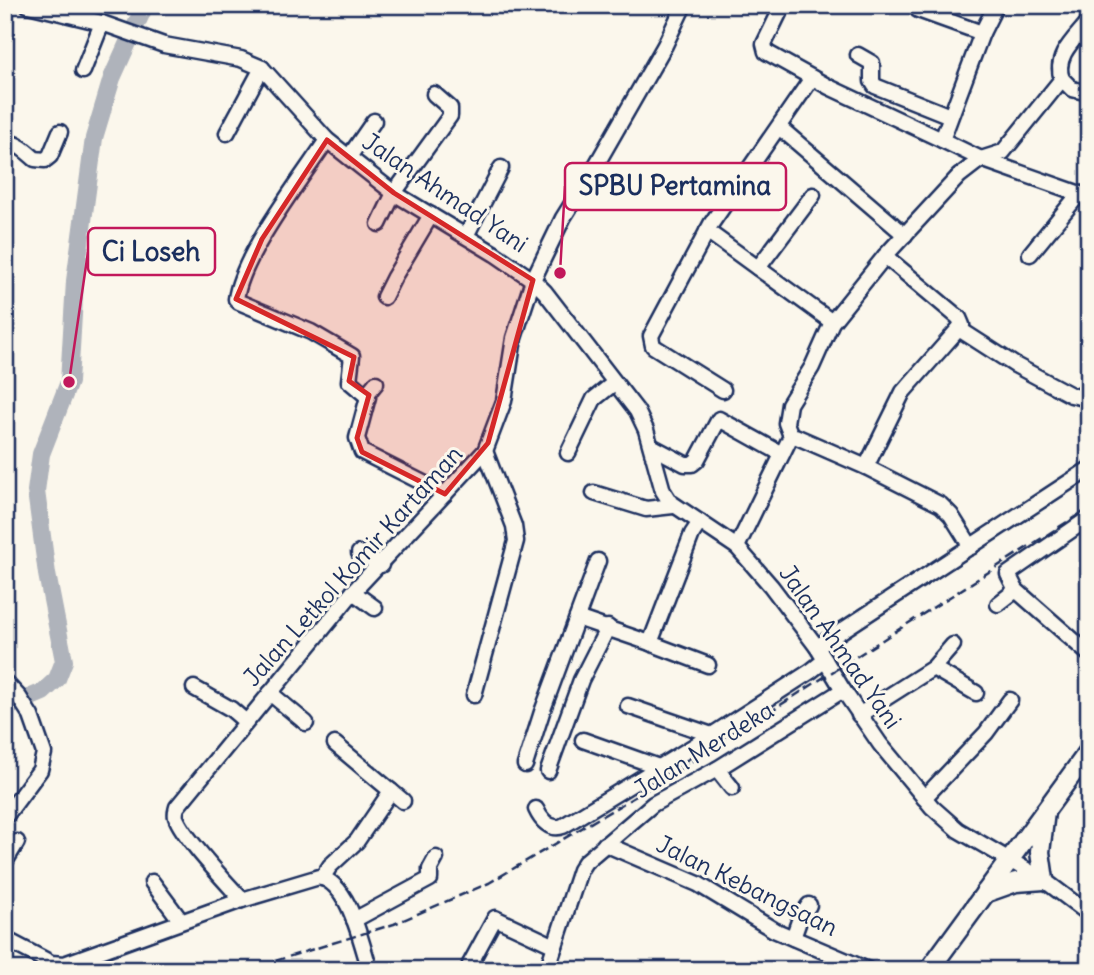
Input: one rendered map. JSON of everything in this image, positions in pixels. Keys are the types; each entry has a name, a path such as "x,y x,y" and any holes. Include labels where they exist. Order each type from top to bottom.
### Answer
{"main road":[{"path":"929,970 1089,751"},
{"path":"985,893 1016,882 1044,880 1040,852 1045,812"}],"street":[{"name":"Jalan Ahmad Yani","path":"28,5 102,23 174,48 241,59 262,68 327,140 394,193 533,280 558,306 637,411 646,430 663,491 673,506 737,547 771,586 817,647 859,715 923,798 958,830 1044,880 1089,914"},
{"name":"Jalan Letkol Komir Kartaman","path":"242,900 198,849 177,820 176,811 353,592 485,451 504,401 517,326 533,280 563,218 665,45 684,5"},
{"path":"783,5 765,41 764,50 812,78 982,159 1084,195 1030,254"},
{"path":"916,5 918,10 982,33"},
{"path":"942,140 982,33 996,5"},
{"path":"1089,21 1061,59 1059,69 1062,79 1075,90 1089,93"},
{"path":"83,71 102,23"},
{"path":"858,55 872,62 872,81 875,86 950,116"},
{"path":"227,133 262,68"},
{"path":"723,390 656,348 650,341 651,334 707,232 812,78"},
{"path":"737,547 791,436 786,419 789,404 812,367 832,322 885,256 959,176 982,159 1003,152 1062,79"},
{"path":"379,224 394,193 450,116 450,108 434,94"},
{"path":"349,157 374,121"},
{"path":"779,127 905,235"},
{"path":"5,142 27,151 35,159 46,160 60,132"},
{"path":"327,140 262,239 244,274 236,299 311,332 350,355 353,359 349,381 372,389 357,438 362,452 445,494"},
{"path":"466,236 501,168"},
{"path":"758,268 813,195"},
{"path":"384,297 431,215"},
{"path":"707,232 832,322"},
{"path":"866,467 903,392 962,325 960,318 885,256"},
{"path":"959,329 1015,365 1072,396 1082,397 1089,393"},
{"path":"568,453 594,399 614,383"},
{"path":"651,446 685,464 692,464 719,419 782,454"},
{"path":"791,436 866,467 941,505 951,515 971,547"},
{"path":"474,695 516,541 514,526 485,451"},
{"path":"817,647 1089,470"},
{"path":"594,493 646,509 673,506"},
{"path":"1089,518 1009,573 1008,578 1017,590 1089,654"},
{"path":"650,643 692,534 700,522"},
{"path":"359,553 381,565"},
{"path":"525,765 598,561"},
{"path":"998,604 1017,590"},
{"path":"353,592 375,607"},
{"path":"577,618 708,665"},
{"path":"548,772 581,680 608,627"},
{"path":"859,715 933,668 953,645"},
{"path":"536,809 543,820 559,828 712,735 825,660"},
{"path":"933,668 976,693"},
{"path":"5,682 32,716 44,753 40,770 5,817"},
{"name":"Jalan Merdeka","path":"547,970 580,870 605,844 653,804 717,769 840,685"},
{"path":"194,688 231,709 246,722"},
{"path":"270,693 306,723"},
{"path":"923,798 986,733 1010,700"},
{"path":"628,706 712,735"},
{"path":"583,740 659,768"},
{"path":"335,744 403,801"},
{"path":"717,769 732,788"},
{"path":"5,939 51,963 60,964 242,900 322,878 330,866 357,841 391,791"},
{"path":"5,862 17,842"},
{"name":"Jalan Kebangsaan","path":"605,844 698,884 764,925 869,970"},
{"path":"354,920 430,878 430,869 436,858"},
{"path":"322,878 338,888 354,920 370,970"},
{"path":"152,882 181,921"},
{"path":"793,938 800,918 809,905"},
{"path":"470,964 495,918 555,946"}],"highlighted area":[{"path":"327,140 394,193 533,280 488,443 445,494 362,452 357,438 369,395 349,381 354,357 236,299 262,239"}],"waterway":[{"path":"5,708 43,692 57,679 64,661 47,574 36,491 41,454 69,382 75,281 94,138 112,78 145,5"}],"railway":[{"path":"246,970 394,924 489,883 663,780 1089,508"}],"place":[{"name":"SPBU Pertamina","path":"560,273"},
{"name":"Ci Loseh","path":"69,382"}]}
